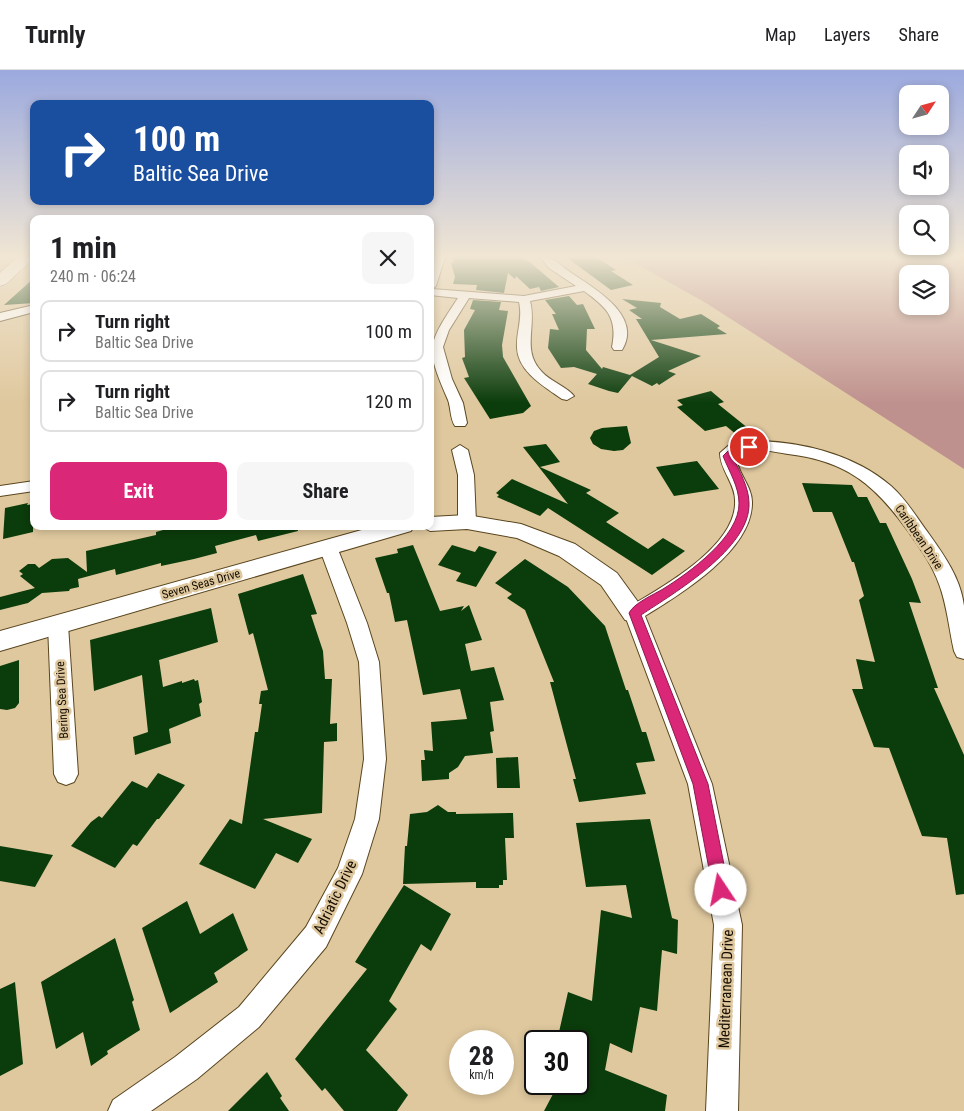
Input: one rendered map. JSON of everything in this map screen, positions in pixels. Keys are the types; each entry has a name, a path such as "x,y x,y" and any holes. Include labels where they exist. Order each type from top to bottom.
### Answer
{"street":[{"path":"459,306 443,330 437,347 445,379 456,403 460,423"},
{"path":"526,306 528,314 523,349 528,363 538,376 567,396"},
{"path":"609,306 620,326 618,347"},
{"path":"0,317 30,309"},
{"name":"Caribbean Drive","path":"634,613 680,584 726,545 737,530 744,503 740,483 728,460 728,453 732,450 749,447 793,450 827,458 856,470 887,492 935,556 950,591 964,651"},
{"path":"460,450 466,474 467,522"},
{"path":"0,491 30,487"},
{"path":"434,524 467,522 521,531 568,550 609,579 634,613"},
{"name":"Seven Seas Drive","path":"0,641 389,530"},
{"name":"Adriatic Drive","path":"124,1111 186,1068 249,1017 316,937 350,874 367,819 375,759 368,662 357,623 328,547"},
{"name":"Mediterranean Drive","path":"634,613 700,784 728,925 722,1111"},
{"name":"Bering Sea Drive","path":"58,625 66,774"}],"shaded area":[{"path":"710,306 899,306 899,315 949,315 949,306 964,306 964,469"}],"building":[{"path":"471,306 500,306 499,310 508,311 502,345 503,357 531,406 523,413 490,419 464,378 469,377 462,358 465,357 464,330 475,310 470,309"},
{"path":"549,306 584,306 595,329 587,329 586,350 602,369 603,367 630,375 659,357 636,319 642,319 629,310 637,308 633,306 660,306 680,319 701,314 720,326 717,328 727,334 651,340 701,356 668,371 676,374 659,385 657,383 652,386 632,376 618,393 588,384 597,374 574,367 561,368 548,348 550,329 559,330 552,314 556,314"},
{"path":"711,391 724,402 718,404 759,437 743,440 726,426 705,431 677,407 683,405 677,400"},
{"path":"627,426 631,443 623,450 601,449 593,444 590,438 594,431 602,428"},
{"path":"546,444 560,462 540,467 591,490 586,493 619,513 606,522 648,549 663,538 685,551 652,575 548,508 540,516 497,497 499,495 496,493 512,479 568,504 523,447"},
{"path":"697,461 719,489 674,496 656,467"},
{"path":"802,483 852,485 858,497 867,497 880,523 886,523 912,579 921,603 909,602 938,688 934,688 964,755 964,894 956,895 947,838 922,836 889,748 874,747 852,689 863,689 856,659 875,662 859,600 864,596 854,562 852,562 832,512 813,512"},
{"path":"28,503 27,505 30,505 30,530 33,530 33,532 3,539 5,508"},
{"path":"163,530 298,531 258,541 256,535 215,546 217,553 161,566 161,563 116,575 115,569 78,579 79,587 69,591 42,593 28,603 0,610 0,597 35,588 20,576 23,574 19,571 28,564 35,564 39,568 52,559 68,558 87,572 86,551 156,535 156,532"},
{"path":"413,545 440,611 464,606 461,611 469,605 482,640 465,644 471,671 494,667 504,700 490,702 494,731 490,732 493,753 465,756 458,767 449,773 449,779 422,781 421,760 425,760 424,750 433,751 431,722 467,719 460,689 423,695 407,620 395,622 389,593 387,593 375,558 398,553 397,549"},
{"path":"452,545 475,552 479,546 497,552 476,587 456,581 461,573 438,565"},
{"path":"525,559 568,587 605,626 626,690 628,690 642,732 646,732 655,761 636,763 646,794 579,802 573,779 576,779 550,682 554,682 525,610 507,598 512,594 495,583"},
{"path":"303,574 317,614 311,615 323,651 325,679 332,679 330,724 337,723 337,741 324,742 322,813 263,819 312,839 298,863 276,853 255,889 199,864 230,819 242,824 255,732 258,732 262,704 259,704 261,691 268,690 253,633 249,635 238,594"},
{"path":"211,608 218,642 159,660 163,687 182,681 182,683 194,679 195,681 198,680 202,702 199,704 201,716 169,729 171,743 135,755 133,737 148,732 142,675 94,691 90,640"},
{"path":"19,660 19,703 15,708 0,709 0,666"},
{"path":"518,757 520,788 497,788 496,758"},
{"path":"158,773 185,785 137,846 133,844 115,868 71,846 91,822 99,816 102,818 132,781 147,788"},
{"path":"438,805 448,812 456,812 456,814 513,813 514,838 505,838 507,880 503,880 503,885 499,885 499,888 476,888 476,882 403,884 405,846 407,846 410,814 427,812"},
{"path":"650,819 672,918 678,920 677,954 662,950 657,1011 640,1007 632,1053 610,1043 605,1070 667,1095 665,1111 544,1111 552,1095 589,1095 589,1030 559,1030 568,992 592,1001 601,910 632,918 626,885 586,887 576,823"},
{"path":"0,846 53,855 35,887 0,881"},
{"path":"404,885 451,914 431,951 421,944 389,1001 397,1009 366,1050 408,1095 397,1111 344,1111 325,1088 322,1091 295,1059 367,969 355,962"},
{"path":"187,901 200,934 233,913 248,950 214,973 218,982 170,1013 142,928"},
{"path":"115,938 134,1000 132,1002 140,1030 107,1051 108,1054 91,1066 83,1032 56,1049 41,982"},
{"path":"15,982 23,1064 0,1076 0,989"},
{"path":"267,1072 289,1111 228,1111"}],"route":[{"path":"721,890 700,784 634,613 680,584 731,539 741,522 744,497 740,483 729,464 728,453 736,448 749,447"}]}
